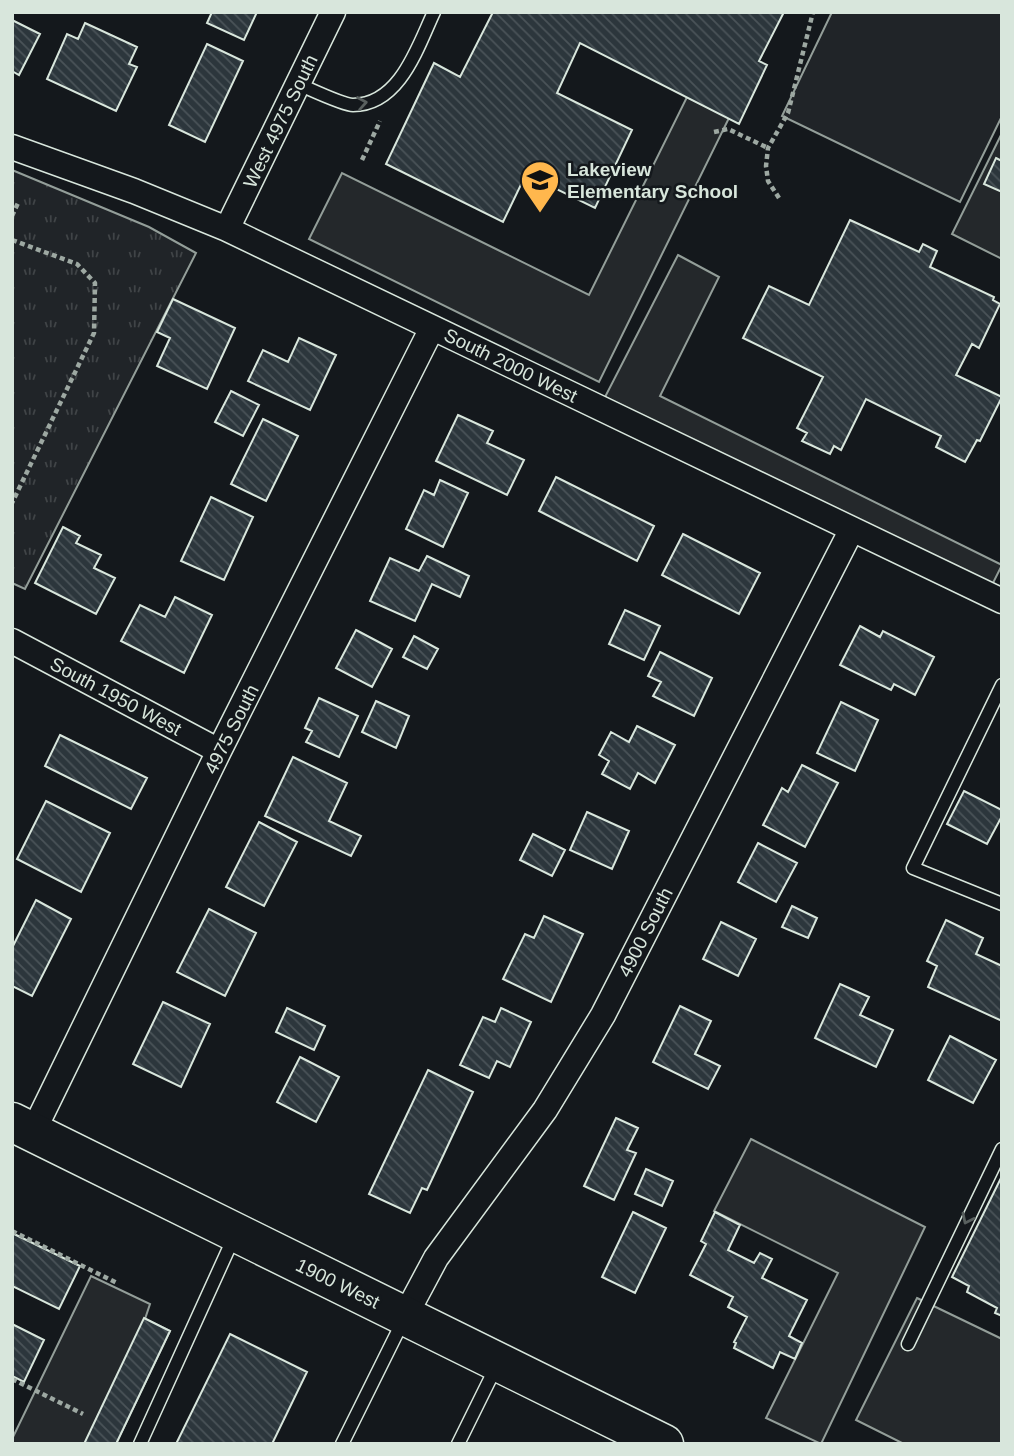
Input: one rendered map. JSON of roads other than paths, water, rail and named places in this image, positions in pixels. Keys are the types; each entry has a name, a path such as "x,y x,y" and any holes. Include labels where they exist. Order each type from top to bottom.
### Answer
{"main road":[{"name":"1900 West","path":"23,1127 664,1444"}],"street":[{"name":"West 4975 South","path":"227,229 333,12"},
{"name":"South 2000 West","path":"12,147 134,191 227,229 1002,601"},
{"name":"4975 South","path":"23,1127 219,751 432,328"},
{"name":"4900 South","path":"405,1316 436,1258 545,1110 603,1015 852,529"},
{"name":"South 1950 West","path":"12,640 219,751"}],"lane":[{"path":"298,84 352,106 372,101 388,91 404,74 434,12"},
{"path":"1002,685 913,868 1002,904"},
{"path":"908,1344 1000,1153"},
{"path":"139,1444 236,1232"},
{"path":"342,1444 405,1316"},
{"path":"458,1444 498,1362"}],"place":[{"name":"Lakeview Elementary School","path":"540,214"}]}
